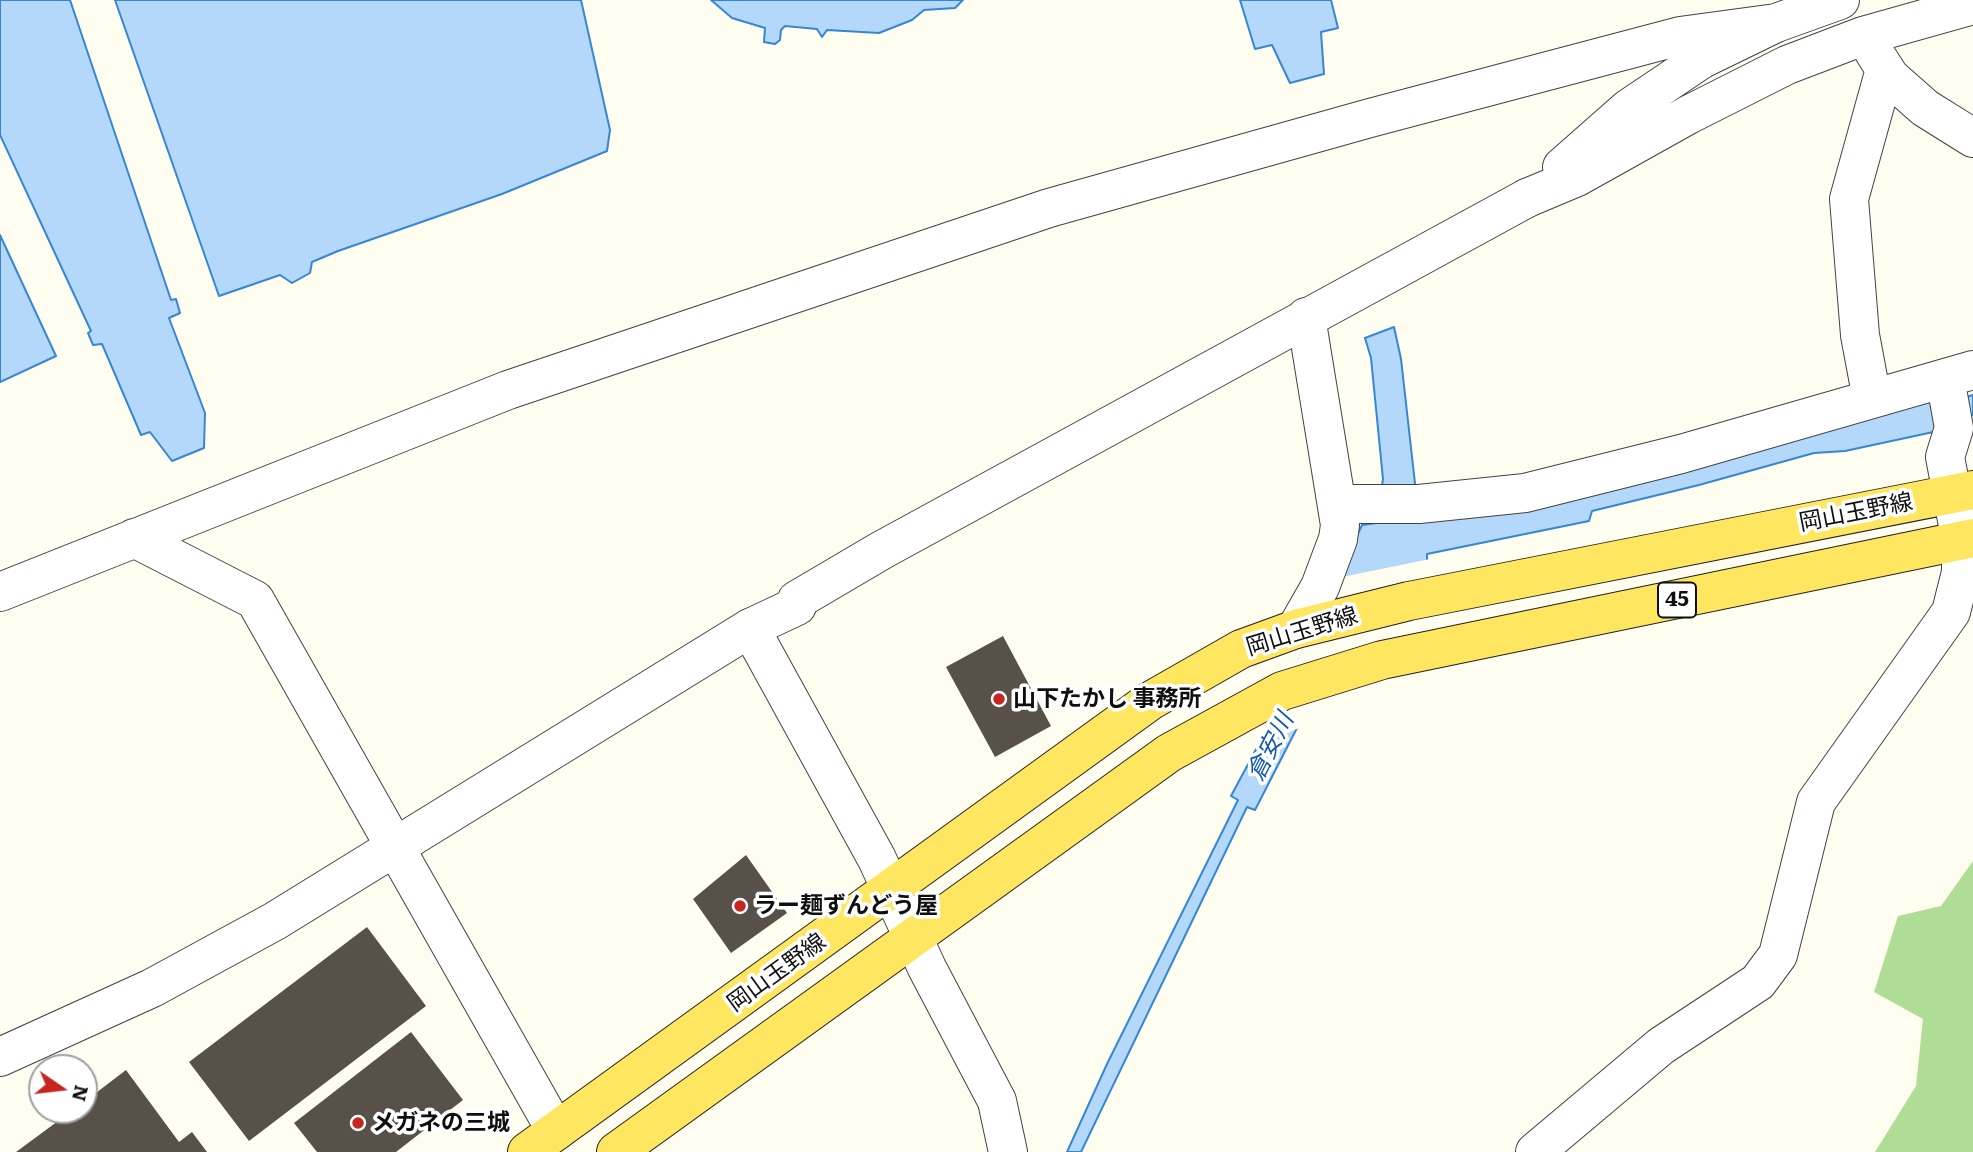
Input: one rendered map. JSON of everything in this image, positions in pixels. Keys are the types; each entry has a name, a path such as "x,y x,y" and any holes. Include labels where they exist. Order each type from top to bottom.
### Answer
{"main road":[{"name":"岡山玉野線","path":"542,1142 1150,701 1241,649 1305,627 1409,601 1962,492"},
{"name":"45","path":"616,1152 1169,753 1282,691 1381,660 1967,539"}],"street":[{"path":"1527,198 1629,108 1702,59 1776,23 1840,0"},
{"path":"0,1057 152,989 275,921 750,628 797,606 797,600 882,550 1527,198 1577,177 1688,115 1787,65 1863,36 1973,5"},
{"path":"0,592 508,390 1048,208 1370,118 1680,36 1776,23"},
{"path":"1863,36 1890,77 1925,108 1973,138"},
{"path":"1872,399 1860,335 1849,199 1885,69"},
{"path":"1306,317 1356,504"},
{"path":"1356,504 1419,504 1525,493 1681,454 1872,399 1955,392 1945,457 1962,492 1967,539 1951,612 1816,802 1778,955 1758,982 1661,1046 1535,1152"},
{"path":"1305,627 1338,538 1340,525 1356,504"},
{"path":"134,538 255,600 394,846 542,1142"},
{"path":"750,628 877,859 927,968 998,1101 1007,1152"}],"green space":[{"path":"1973,861 1973,1152 1875,1152 1916,1086 1923,1019 1874,992 1898,916 1941,906"}],"water":[{"path":"0,0 70,0 171,300 176,299 180,313 169,318 205,413 204,448 172,461 150,432 141,435 102,344 93,345 88,333 91,331 0,135"},
{"path":"115,0 581,0 610,130 607,151 502,194 338,251 312,262 310,273 292,283 280,275 219,296"},
{"path":"711,0 963,0 955,8 924,10 912,20 879,33 827,30 822,37 817,29 785,26 781,30 780,40 775,44 764,42 765,28 732,18"},
{"path":"1240,0 1331,0 1338,28 1321,32 1324,74 1290,83 1272,45 1255,49"},
{"path":"0,235 56,356 0,382"},
{"name":"倉安川","path":"1394,327 1401,359 1419,519 1932,396 1960,399 1973,395 1973,415 1962,417 1938,431 1845,451 1814,453 1592,511 1589,521 1427,554 1427,560 1297,728 1255,810 1247,807 1081,1152 1067,1152 1107,1064 1238,800 1231,796 1261,740 1362,525 1376,523 1383,479 1371,358 1365,338"}],"pier":[{"path":"1430,559 1302,727 1256,745 1337,578"}],"building":[{"path":"1003,636 1051,726 995,757 946,667"},
{"name":"ラー麺ずんどう屋","path":"746,855 787,913 731,953 693,899"},
{"path":"367,927 426,1006 249,1141 189,1062"},
{"path":"411,1032 463,1100 396,1152 317,1152 294,1123"},
{"path":"126,1070 179,1142 192,1132 207,1152 16,1152 54,1124 98,1124 98,1091"}],"place":[{"name":"山下たかし 事務所","path":"999,699"},
{"name":"ラー麺ずんどう屋","path":"740,906"},
{"name":"メガネの三城","path":"358,1123"}]}
